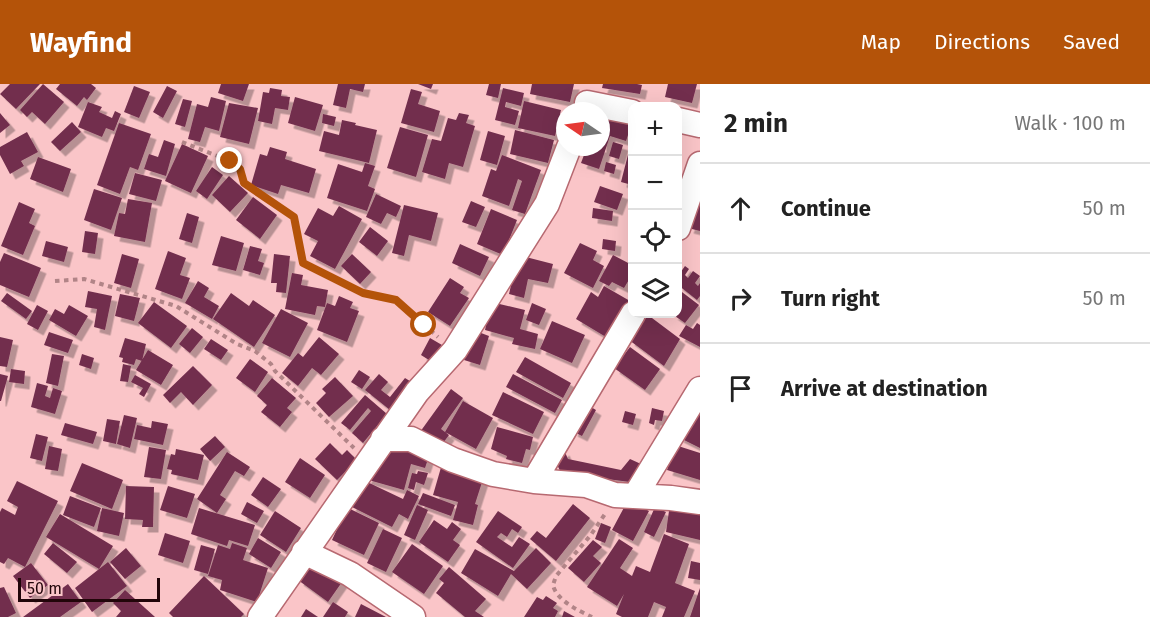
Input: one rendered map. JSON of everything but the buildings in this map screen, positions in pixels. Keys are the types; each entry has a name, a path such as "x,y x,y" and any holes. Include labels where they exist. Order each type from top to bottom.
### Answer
{"street":[{"path":"586,99 628,111"},
{"path":"682,121 700,125"},
{"path":"260,617 417,392 455,350 547,204 566,156"},
{"path":"682,216 700,164"},
{"path":"534,481 631,318"},
{"path":"625,495 700,389"},
{"path":"383,439 411,439 453,460 493,474 534,481 586,485 625,495 700,502"},
{"path":"304,552 350,574 413,617"}],"path":[{"path":"182,142 230,161 240,169 244,183 294,217 303,263 363,293 396,300 455,350"},
{"path":"55,281 84,279 176,306 237,344 255,351 272,364 275,370 366,462"},
{"path":"592,617 557,594 554,581 625,495"}],"route":[{"path":"230,161 240,169 244,183 294,217 303,263 363,293 396,300 424,325"}]}
